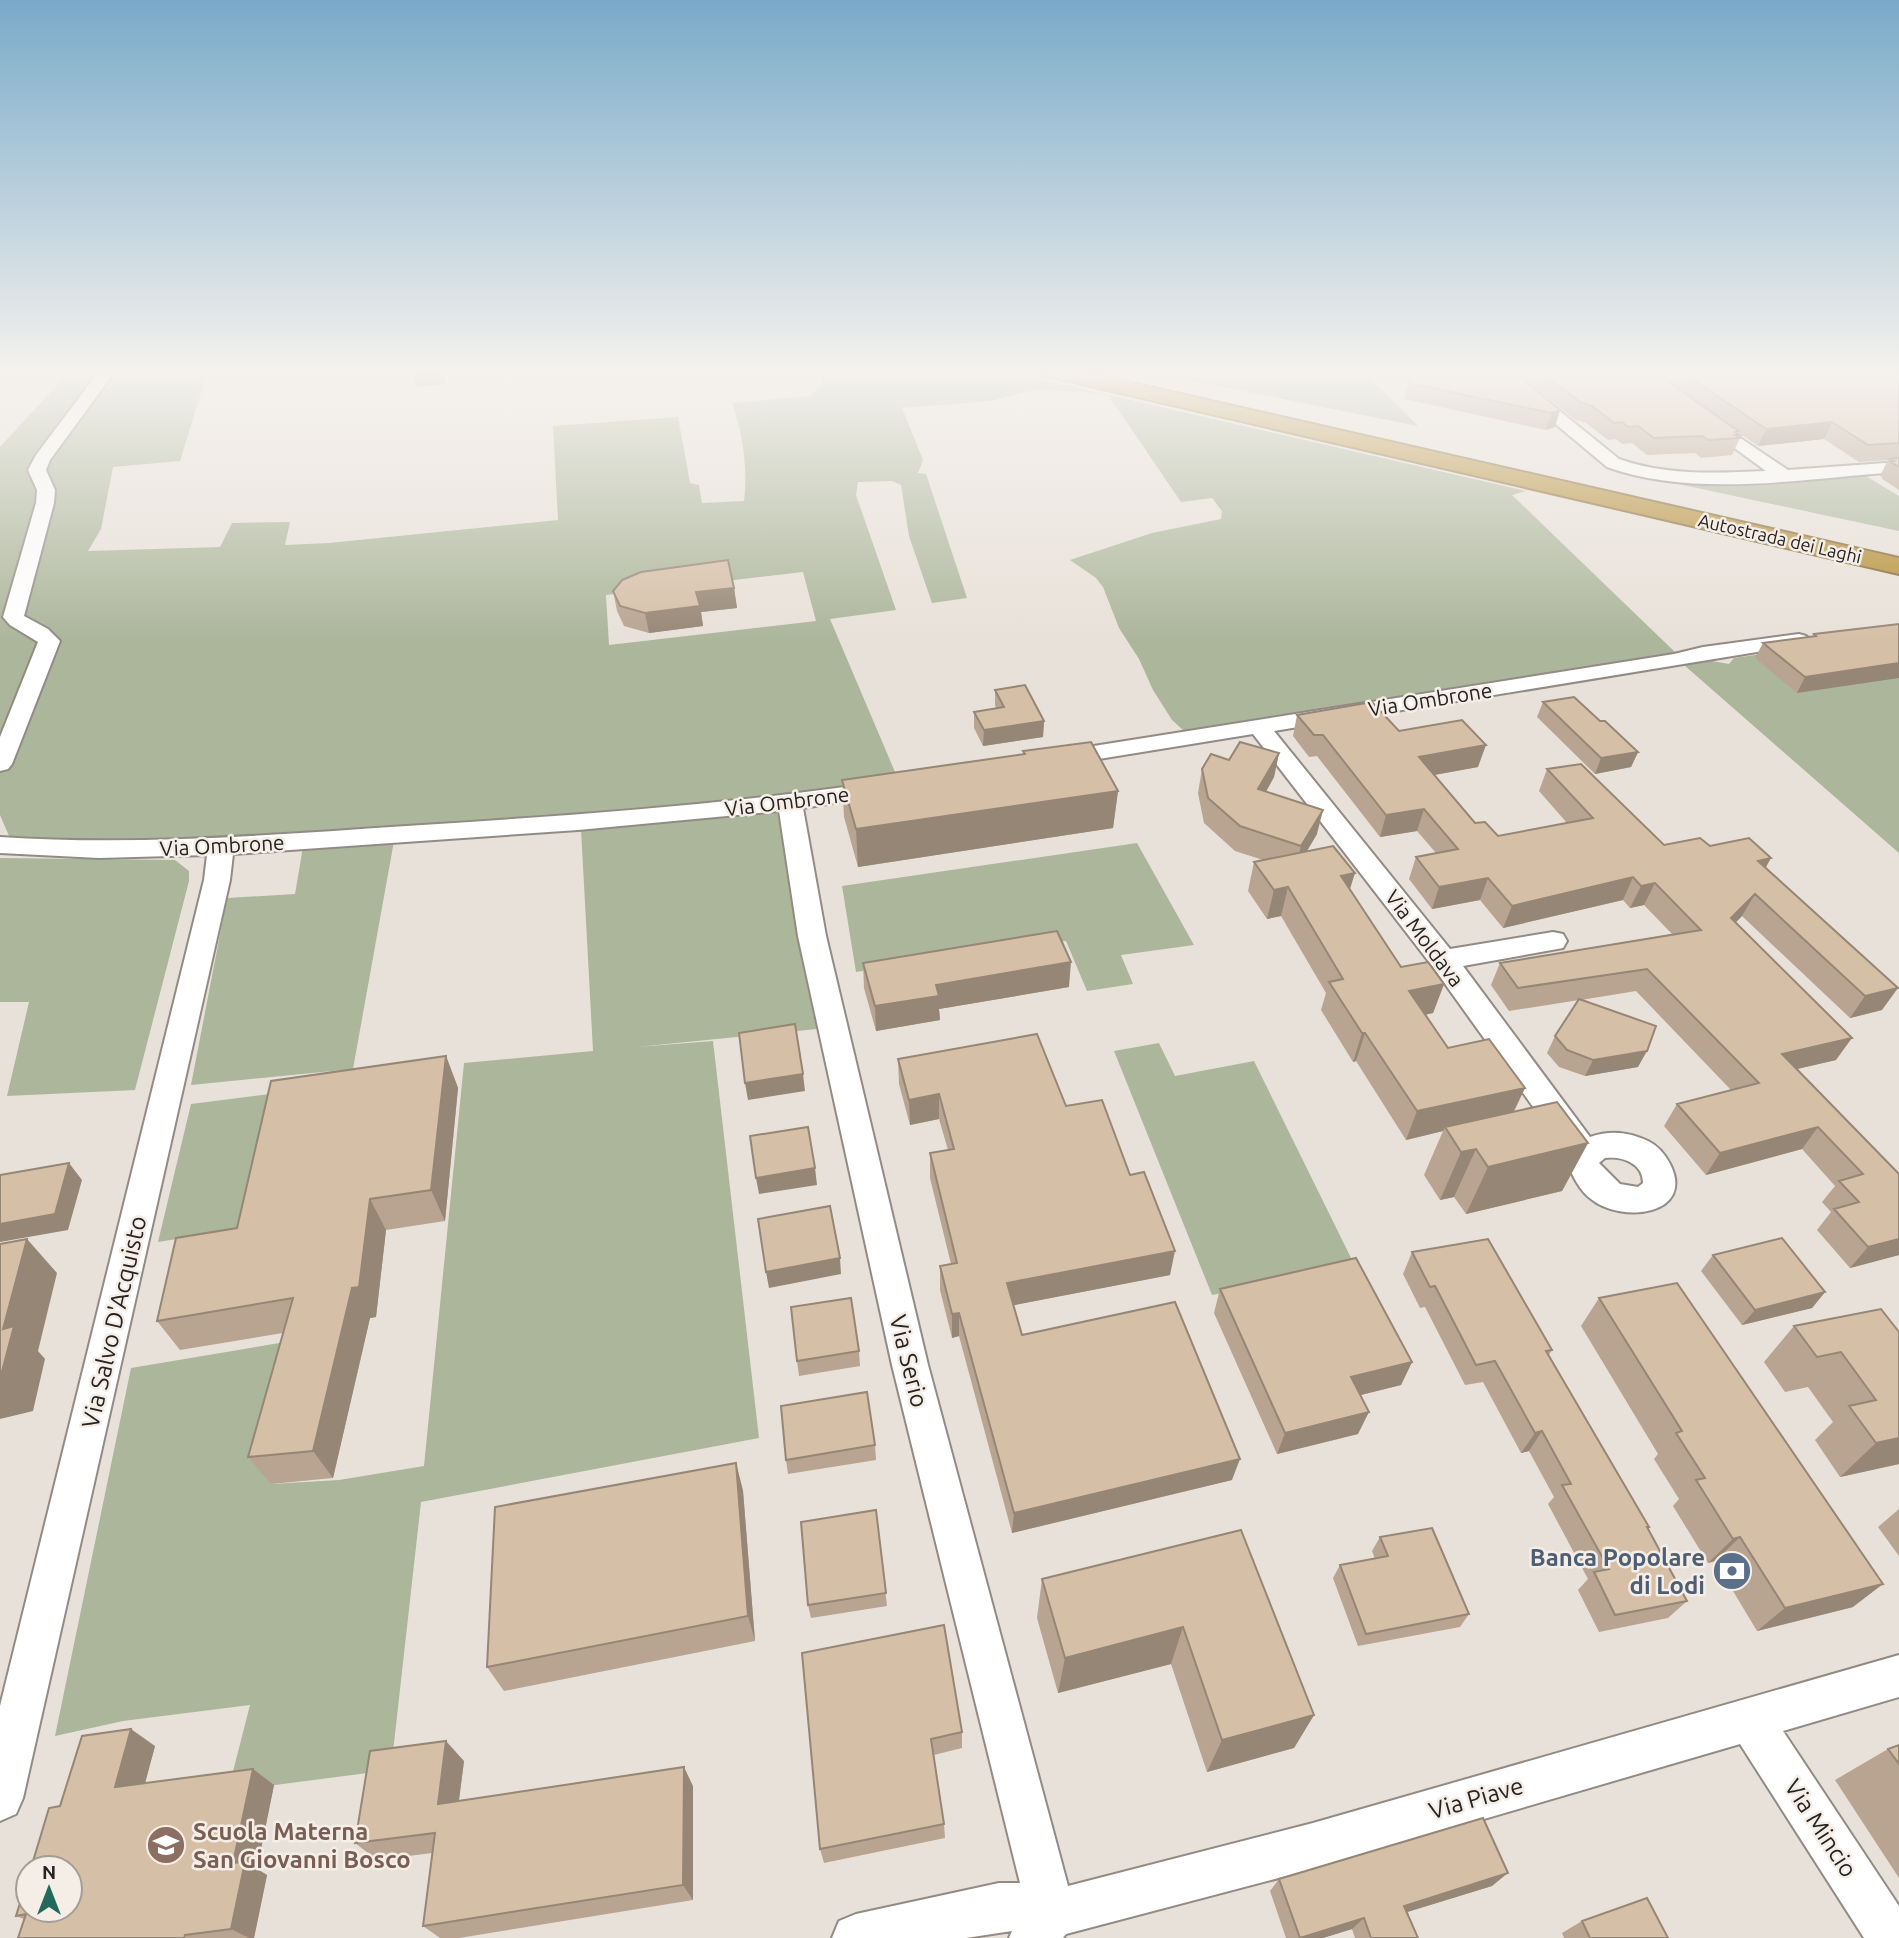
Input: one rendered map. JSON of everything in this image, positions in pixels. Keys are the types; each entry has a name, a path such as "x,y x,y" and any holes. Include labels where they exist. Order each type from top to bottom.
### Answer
{"highway":[{"name":"Autostrada dei Laghi","path":"1440,460 1899,566"},
{"name":"Autostrada dei Laghi","path":"1497,460 1899,551"}],"street":[{"path":"0,764 49,641 39,631 22,625 13,617 45,503 46,490 37,470 41,460"},
{"path":"1610,460 1618,467 1681,478 1899,467"},
{"path":"1763,460 1782,474"},
{"name":"Via Ombrone","path":"1038,762 1703,653 1823,637"},
{"name":"Via Moldava","path":"1258,726 1443,960 1586,1155"},
{"name":"Via Ombrone","path":"0,845 101,850 221,846 582,822 790,804 905,785"},
{"name":"Via Serio","path":"790,804 812,936 1043,1926"},
{"name":"Via Salvo D'Acquisto","path":"0,1798 161,1125 217,880 221,846"},
{"path":"1443,960 1553,941"},
{"name":"Via Piave","path":"856,1938 999,1906 1024,1907 1043,1926 1899,1676"},
{"name":"Via Mincio","path":"1749,1718 1892,1938"}],"green space":[{"path":"0,460 180,460 113,467 101,529 88,551 220,547 232,523 290,522 285,545 558,520 555,460 686,460 690,483 699,485 702,503 744,501 744,460 923,460 918,473 926,474 967,598 932,603 909,536 901,485 892,481 858,482 856,495 896,610 830,619 898,779 791,795 583,818 223,839 98,842 9,836 0,815","holes":["803,572 816,621 609,645 606,595"]},
{"path":"1153,460 1393,460 1526,491 1512,495 1677,654 1185,732 1172,720 1153,690 1139,659 1119,628 1103,587 1096,578 1070,560 1152,533 1221,519 1222,511 1212,498 1181,502"},
{"path":"1859,472 1899,496 1899,531 1678,484"},
{"path":"1899,635 1899,853 1684,665 1712,661 1729,664 1734,658"},
{"path":"777,811 817,1029 637,1047 713,1041 759,1438 421,1502 391,1770 228,1791 250,1705 123,1721 55,1736 131,1368 309,1338 271,1484 339,1480 424,1466 464,1063 593,1051 581,829"},
{"path":"394,841 353,1069 191,1085 227,898 295,894 303,847"},
{"path":"1137,843 1194,945 1121,955 1133,984 1087,991 1066,941 856,972 842,886"},
{"path":"0,858 175,860 189,871 189,881 135,1090 7,1096 29,1002 0,1002"},
{"path":"1159,1043 1175,1076 1254,1061 1355,1266 1212,1295 1114,1051"},
{"path":"292,1091 264,1225 158,1242 191,1104"}],"building":[{"path":"728,560 734,588 696,592 700,606 645,613 620,606 613,591 622,580 641,572"},
{"path":"1899,624 1899,663 1805,677 1763,643 1816,636 1814,634"},
{"path":"1025,685 1044,721 984,730 974,712 1004,707 995,690"},
{"path":"1574,697 1638,752 1601,758 1543,702"},
{"path":"1372,702 1399,731 1462,720 1486,745 1419,757 1475,823 1485,822 1498,836 1593,818 1547,769 1581,764 1664,845 1700,838 1710,846 1749,838 1771,858 1758,861 1898,988 1865,996 1755,894 1731,918 1852,1038 1782,1054 1899,1174 1899,1239 1868,1247 1834,1209 1859,1202 1839,1181 1863,1174 1818,1127 1720,1153 1677,1104 1759,1083 1647,969 1518,988 1500,963 1701,930 1655,883 1641,886 1633,877 1512,906 1488,878 1439,887 1416,857 1458,849 1424,809 1386,815 1323,735 1314,735 1297,715"},
{"path":"1091,742 1118,791 856,829 842,780 1025,754 1023,751"},
{"path":"1240,742 1279,753 1258,789 1323,810 1301,846 1240,826 1208,798 1202,769 1211,754 1229,760"},
{"path":"1333,846 1355,873 1341,876 1401,967 1428,962 1444,984 1409,991 1448,1048 1489,1039 1525,1088 1417,1111 1329,982 1343,979 1288,887 1274,890 1254,862"},
{"path":"1057,931 1071,962 936,985 939,996 875,1006 863,963"},
{"path":"1579,999 1656,1026 1647,1051 1593,1060 1567,1050 1555,1036"},
{"path":"795,1024 803,1074 745,1083 739,1033"},
{"path":"1037,1034 1066,1106 1102,1100 1130,1175 1144,1172 1175,1251 1007,1283 1022,1335 1175,1302 1240,1459 1014,1513 959,1313 952,1314 940,1266 957,1263 930,1153 954,1149 939,1094 909,1100 898,1059"},
{"path":"446,1056 431,1190 370,1199 359,1287 352,1288 313,1451 248,1457 293,1298 157,1321 176,1238 237,1228 271,1081"},
{"path":"1557,1102 1588,1143 1488,1167 1476,1149 1461,1152 1445,1127"},
{"path":"808,1127 815,1168 756,1178 750,1136"},
{"path":"69,1163 55,1214 0,1224 0,1175"},
{"path":"830,1206 840,1258 766,1272 758,1219"},
{"path":"1782,1238 1825,1292 1755,1310 1713,1255"},
{"path":"27,1239 3,1329 14,1326 0,1379 0,1244"},
{"path":"1488,1239 1552,1350 1546,1351 1649,1527 1687,1601 1615,1615 1594,1572 1609,1569 1562,1485 1571,1484 1542,1431 1535,1433 1495,1361 1476,1365 1435,1286 1430,1287 1412,1252"},
{"path":"1356,1258 1412,1362 1351,1377 1369,1412 1285,1433 1220,1289"},
{"path":"1677,1283 1883,1584 1785,1608 1740,1537 1733,1539 1696,1480 1705,1478 1676,1433 1682,1431 1599,1298"},
{"path":"851,1298 859,1351 797,1361 791,1307"},
{"path":"1881,1309 1899,1332 1899,1438 1876,1443 1849,1406 1876,1400 1841,1352 1817,1357 1794,1326"},
{"path":"867,1392 875,1445 786,1460 781,1406"},
{"path":"736,1463 748,1616 487,1667 495,1507"},
{"path":"876,1510 886,1593 808,1605 801,1522"},
{"path":"1432,1528 1469,1614 1366,1634 1340,1565 1388,1556 1380,1537"},
{"path":"1241,1530 1314,1715 1222,1740 1183,1627 1065,1658 1042,1579"},
{"path":"944,1625 962,1732 931,1739 944,1824 820,1849 802,1653"},
{"name":"Scuola Materna San Giovanni Bosco","path":"131,1729 115,1787 253,1769 233,1863 245,1862 231,1929 185,1935 184,1938 18,1938 23,1924 84,1924 84,1854 35,1854 49,1808 60,1806 82,1736"},
{"path":"446,1741 438,1804 684,1767 683,1885 423,1926 435,1833 355,1843 370,1751"},
{"path":"1899,1745 1899,1764 1888,1749"},
{"path":"1483,1818 1508,1873 1404,1906 1418,1938 1371,1938 1364,1918 1300,1938 1279,1879"},
{"path":"1647,1898 1668,1938 1590,1938 1582,1921"}],"place":[{"name":"Banca Popolare di Lodi","path":"1732,1571"},
{"name":"Scuola Materna San Giovanni Bosco","path":"166,1845"}]}
